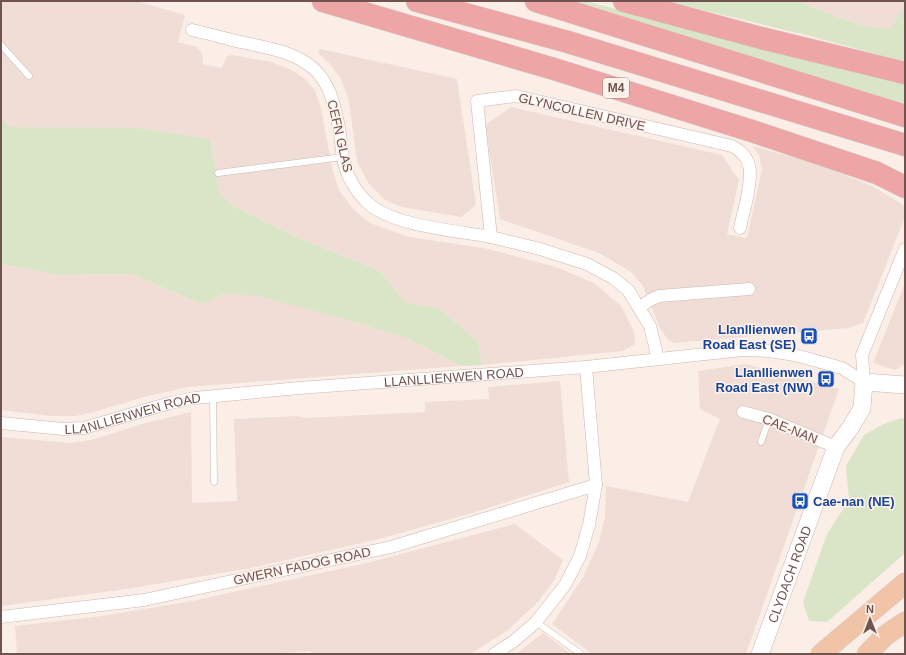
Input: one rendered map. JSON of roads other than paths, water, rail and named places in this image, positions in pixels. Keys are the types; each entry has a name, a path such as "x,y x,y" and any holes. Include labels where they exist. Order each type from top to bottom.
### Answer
{"highway":[{"name":"M4","path":"323,1 554,69 748,130 877,173 905,187"},
{"name":"M4","path":"417,1 568,42 905,145"},
{"path":"536,1 905,116"},
{"path":"624,1 760,38 905,73"}],"main road":[{"name":"LLANLLIENWEN ROAD","path":"864,382 905,385"},
{"name":"CLYDACH ROAD","path":"760,654 836,447 851,427 862,408 864,382"},
{"path":"821,654 905,583"},
{"path":"867,654 886,635 905,622"}],"street":[{"name":"CEFN GLAS","path":"192,30 282,51 300,59 314,69 325,82 333,101 347,174 356,190 370,205 387,214 412,223 491,237"},
{"name":"GLYNCOLLEN DRIVE","path":"491,237 477,101 516,96 732,146 740,150 750,168 751,178 740,228"},
{"path":"491,237 540,249 587,264 613,278 628,290 650,326 658,359"},
{"name":"CLYDACH ROAD","path":"864,382 862,355 905,250"},
{"path":"639,308 650,300 659,296 749,289"},
{"name":"LLANLLIENWEN ROAD","path":"1,423 63,429 84,428 170,403 213,397 299,388 586,367 742,350 769,351 795,355 842,368 864,382"},
{"path":"494,654 514,641 536,622 565,585 580,556 589,525 596,485 586,367"},
{"name":"CAE-NAN","path":"743,412 769,419 836,447"},
{"name":"GWERN FADOG ROAD","path":"1,617 144,600 391,547 596,485"}],"lane":[{"path":"1,44 29,76"},
{"path":"218,173 343,157"},
{"path":"213,397 214,482"},
{"path":"761,442 769,419"},
{"path":"536,622 581,654"}],"place":[{"name":"Llanllienwen Road East (SE)","path":"809,336"},
{"name":"Llanllienwen Road East (NW)","path":"826,379"},
{"name":"Cae-nan (NE)","path":"800,501"}]}
